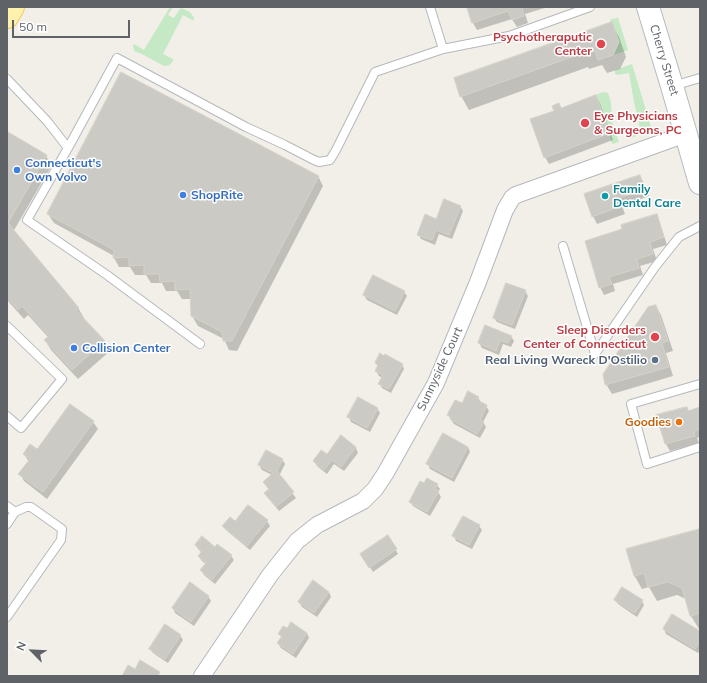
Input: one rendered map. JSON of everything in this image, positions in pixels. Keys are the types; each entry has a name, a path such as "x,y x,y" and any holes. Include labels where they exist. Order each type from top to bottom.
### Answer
{"main road":[{"path":"7,17 13,7"},
{"name":"Cherry Street","path":"648,7 700,183"}],"street":[{"name":"Sunnyside Court","path":"202,676 270,576 297,541 318,525 363,501 375,490 436,383 478,282 499,224 512,198 516,195 686,134"}],"lane":[{"path":"430,7 443,49"},
{"path":"200,344 107,275 28,220 117,58 246,127 319,162 330,160 376,72 443,49 509,36 590,7"},
{"path":"672,86 700,78"},
{"path":"7,79 47,121 68,148"},
{"path":"563,246 595,354 655,267 679,237 700,226"},
{"path":"7,326 62,378 21,428 7,416"},
{"path":"700,384 631,404 647,464 700,447"},
{"path":"7,506 15,512"},
{"path":"7,524 15,512 26,507 31,507 62,529 61,540 7,617"}],"green space":[{"path":"170,7 173,7 168,15 174,18 182,8 191,13 194,20 183,15 163,54 173,59 173,61 169,65 164,66 134,51 133,45 134,44 144,50"},
{"path":"618,18 628,50 613,55 619,42 610,23 611,19"},
{"path":"632,64 652,130 631,138 630,136 633,132 640,128 629,73 618,75 615,74 615,70"},
{"path":"603,92 608,93 611,103 612,122 619,142 612,144 596,95"}],"building":[{"path":"467,7 522,7 524,16 512,20 508,11 472,23"},
{"path":"612,22 619,42 613,55 598,60 595,51 580,56 580,54 460,97 454,78"},
{"name":"ShopRite","path":"121,72 319,176 232,341 223,341 222,332 191,316 190,289 175,290 175,281 160,282 159,274 144,274 144,265 129,266 129,257 113,258 114,250 47,214"},
{"path":"596,95 610,133 544,158 530,119 554,111 552,106 559,103 561,108"},
{"path":"8,132 47,155 8,223 79,308 76,310 105,341 72,370 44,340 49,336 22,306 18,310 7,298"},
{"name":"Family Dental Care","path":"640,175 645,189 619,198 621,206 592,217 584,194"},
{"path":"444,199 461,206 449,235 436,230 432,240 417,235 425,214 436,219"},
{"path":"657,214 664,237 650,242 653,254 637,259 639,268 609,277 612,284 599,288 585,241 622,229 621,225"},
{"path":"373,275 405,291 395,311 363,295"},
{"path":"506,283 526,290 512,325 493,318"},
{"path":"656,305 668,341 662,343 669,367 605,385 603,374 648,307"},
{"path":"485,325 512,336 508,343 500,340 496,351 478,343"},
{"path":"380,353 384,356 385,354 403,364 389,389 378,384 383,375 375,371 378,365 375,363"},
{"path":"468,391 479,397 477,400 487,405 480,420 484,422 477,434 450,419 451,417 447,415 455,400 462,403"},
{"path":"358,397 378,408 367,428 347,417"},
{"path":"70,404 94,421 43,492 18,474 30,459 23,454 30,444 37,449"},
{"name":"Goodies","path":"687,407 688,411 700,407 700,429 694,431 695,436 665,444 656,415"},
{"path":"443,433 468,447 452,478 426,464"},
{"path":"341,435 356,447 341,467 332,460 324,470 313,461 321,450 327,454"},
{"path":"266,450 283,459 277,471 294,492 276,507 264,493 269,489 263,482 273,473 258,465"},
{"path":"427,478 438,484 435,489 439,491 427,512 409,502 420,481 424,483"},
{"path":"248,505 268,520 247,546 222,526 230,517 235,521"},
{"path":"463,516 480,525 469,545 452,536"},
{"path":"700,529 700,613 690,616 682,588 668,582 648,587 644,573 634,576 626,549"},
{"path":"388,535 397,549 369,568 360,554"},
{"path":"202,536 215,547 217,544 232,555 212,580 200,570 206,563 198,556 202,551 195,545"},
{"path":"313,580 329,592 314,613 298,602"},
{"path":"190,582 209,596 191,622 172,608"},
{"path":"622,587 643,600 635,613 614,600"},
{"path":"672,614 700,631 700,641 695,649 663,629"},
{"path":"291,622 307,633 293,654 277,643 282,636 278,634 283,626 287,628"},
{"path":"165,624 181,635 165,659 149,649"},
{"path":"140,660 160,672 158,676 122,676 128,665 135,669"}],"place":[{"name":"Psychotheraputic Center","path":"601,44"},
{"name":"Eye Physicians & Surgeons, PC","path":"585,123"},
{"name":"Connecticut's Own Volvo","path":"17,170"},
{"name":"ShopRite","path":"183,195"},
{"name":"Family Dental Care","path":"605,196"},
{"name":"Sleep Disorders Center of Connecticut","path":"655,337"},
{"name":"Collision Center","path":"74,348"},
{"name":"Real Living Wareck D'Ostilio","path":"655,360"},
{"name":"Goodies","path":"679,422"}]}
